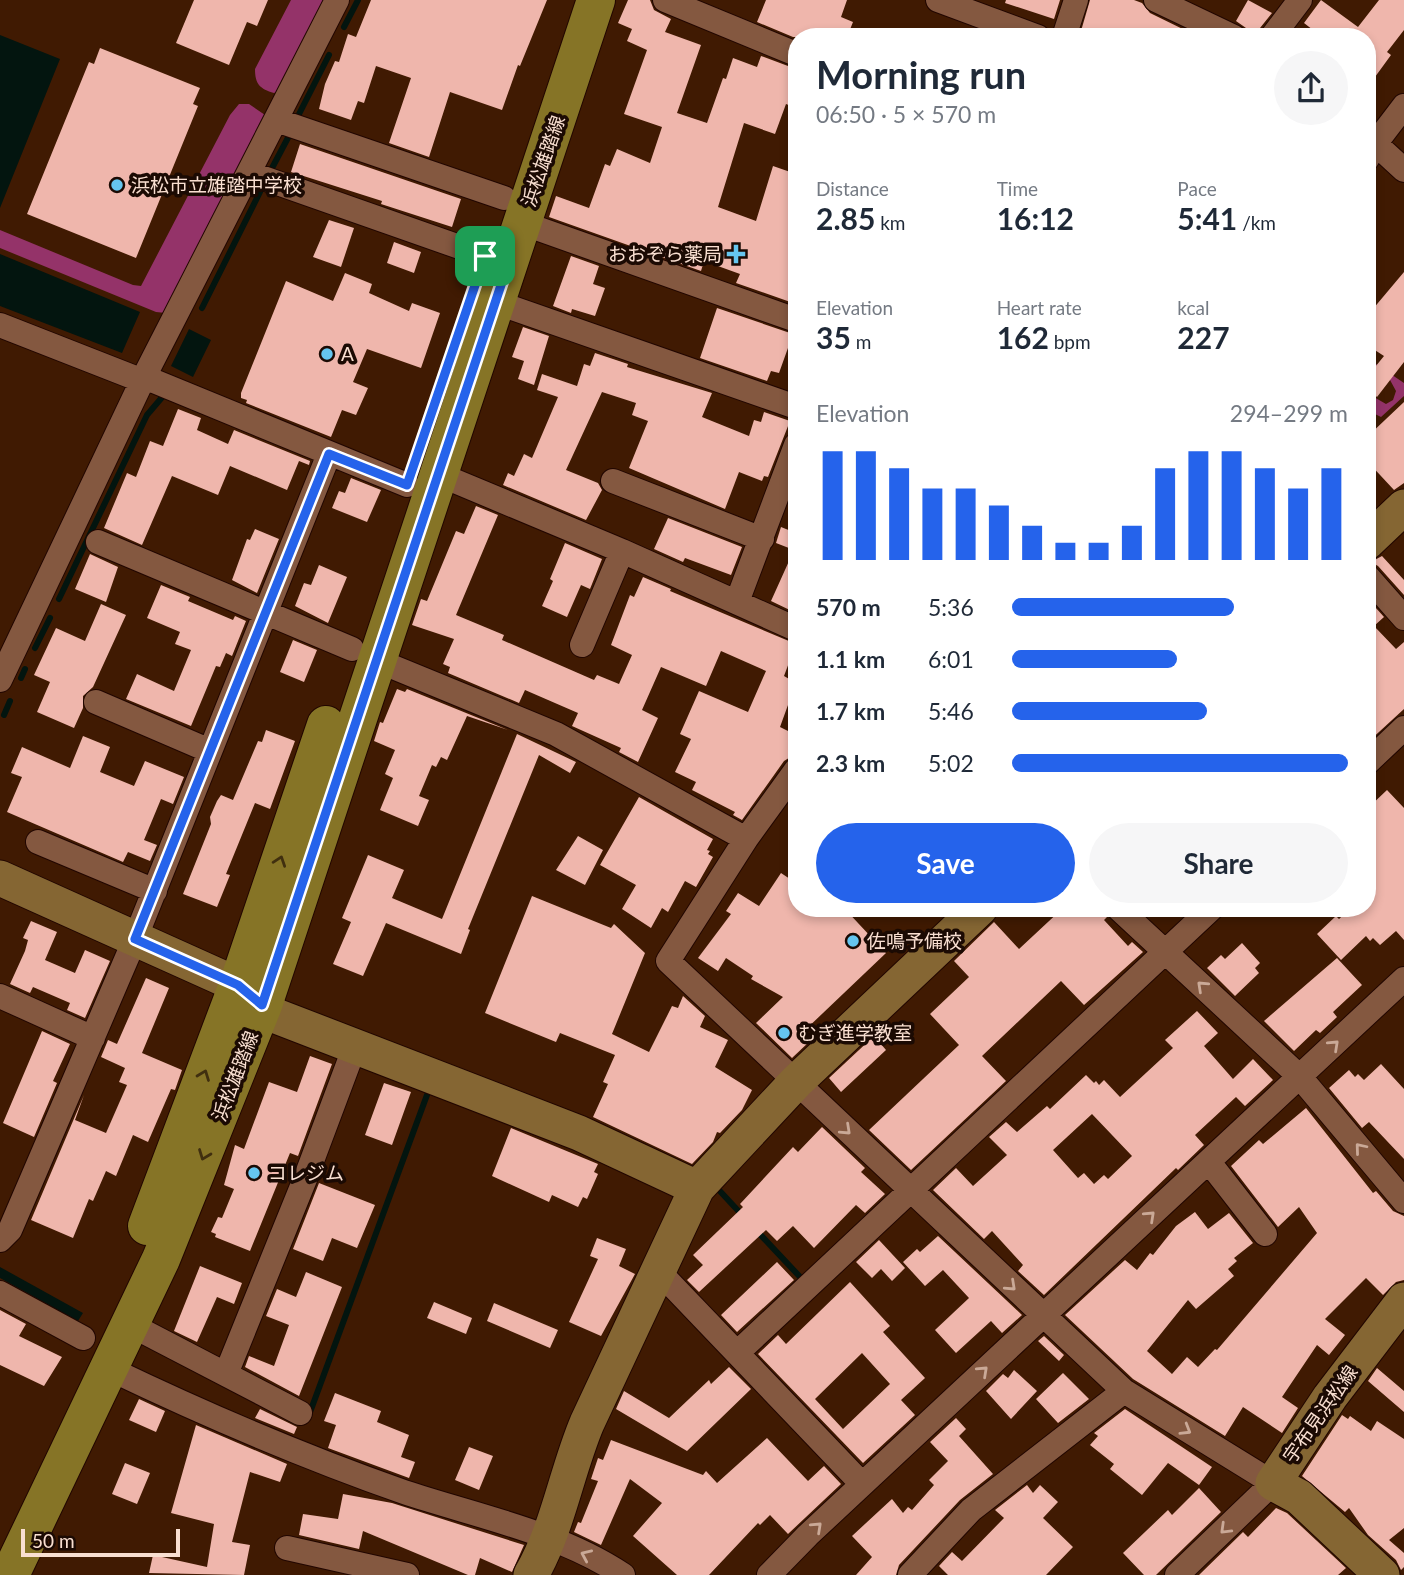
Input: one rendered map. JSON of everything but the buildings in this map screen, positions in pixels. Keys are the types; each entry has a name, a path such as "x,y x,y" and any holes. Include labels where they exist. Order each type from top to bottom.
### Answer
{"main road":[{"name":"浜松雄踏線","path":"10,1575 131,1325 194,1181 250,995 513,211 572,0"},
{"name":"浜松雄踏線","path":"513,211 596,0"},
{"name":"浜松雄踏線","path":"423,480 495,302 497,260"},
{"name":"浜松雄踏線","path":"0,1542 123,1282 164,1184 250,995"}],"street":[{"path":"0,680 144,379 338,0"},
{"path":"665,0 788,51"},
{"path":"938,0 1014,28"},
{"path":"1067,28 1076,0"},
{"path":"1279,28 1300,0"},
{"path":"1169,3 1217,28"},
{"path":"1376,138 1404,106"},
{"path":"276,120 788,317"},
{"path":"1376,151 1404,170"},
{"path":"249,173 497,260"},
{"path":"495,302 788,404"},
{"path":"0,325 144,379 329,454 423,480 622,551 788,625"},
{"path":"0,1240 10,1230 135,939 329,454"},
{"path":"613,481 762,539"},
{"path":"737,602 762,539 788,492"},
{"path":"1376,533 1404,507"},
{"path":"98,542 556,734 746,839"},
{"path":"582,645 622,551"},
{"path":"1376,586 1404,618"},
{"path":"96,702 211,751"},
{"path":"1376,754 1404,728"},
{"path":"788,780 746,839 668,961 1124,1391 1273,1483 1177,1575"},
{"path":"38,842 155,891"},
{"path":"0,878 250,995 276,1016 579,1133 697,1188"},
{"path":"531,1575 548,1540 579,1442 697,1188 796,1082 970,917"},
{"path":"1128,917 1300,1077 1404,1200"},
{"path":"737,1353 1202,917"},
{"path":"769,1575 862,1484 1404,979"},
{"path":"0,996 93,1038"},
{"path":"226,1374 307,1174 355,1046"},
{"path":"1209,1162 1265,1234"},
{"path":"656,1275 667,1280 862,1484"},
{"path":"0,1293 83,1338"},
{"name":"宇布見浜松線","path":"1382,1575 1299,1497 1273,1483 1337,1388 1404,1300"},
{"path":"131,1325 300,1413"},
{"path":"110,1369 315,1459 548,1540 601,1562 622,1575"},
{"path":"910,1575 971,1510 1124,1391"},
{"path":"288,1548 335,1566 407,1575"}],"shaded area":[{"path":"291,0 329,0 284,89 274,93 259,85 255,69"},
{"path":"0,35 60,59 0,208"},
{"path":"239,104 249,104 265,115 166,313 156,312 0,248 0,230 141,286 230,115"},
{"path":"0,254 140,312 122,353 0,306"},
{"path":"189,329 211,340 193,377 171,366"},
{"path":"1376,364 1404,383 1404,396 1381,417 1376,414 1376,398 1386,404 1393,400 1396,391 1390,380 1376,373"},
{"path":"0,1267 83,1313 78,1321 0,1278"}],"waterway":[{"path":"344,27 358,0"},
{"path":"295,122 329,55"},
{"path":"271,170 291,132"},
{"path":"202,308 260,192"},
{"path":"59,599 147,415 164,395"},
{"path":"35,648 50,618"},
{"path":"21,678 25,669"},
{"path":"4,715 10,701"},
{"path":"309,1415 427,1095"},
{"path":"718,1189 743,1216"},
{"path":"755,1229 802,1279"}],"place":[{"name":"浜松市立雄踏中学校","path":"117,185"},
{"name":"おおぞら薬局","path":"736,254"},
{"name":"A","path":"327,354"},
{"name":"佐鳴予備校","path":"853,941"},
{"name":"むぎ進学教室","path":"784,1033"},
{"name":"コレジム","path":"254,1173"}],"route":[{"path":"485,256 508,264 262,1005 238,985 135,939 329,454 407,485 485,256"}]}
